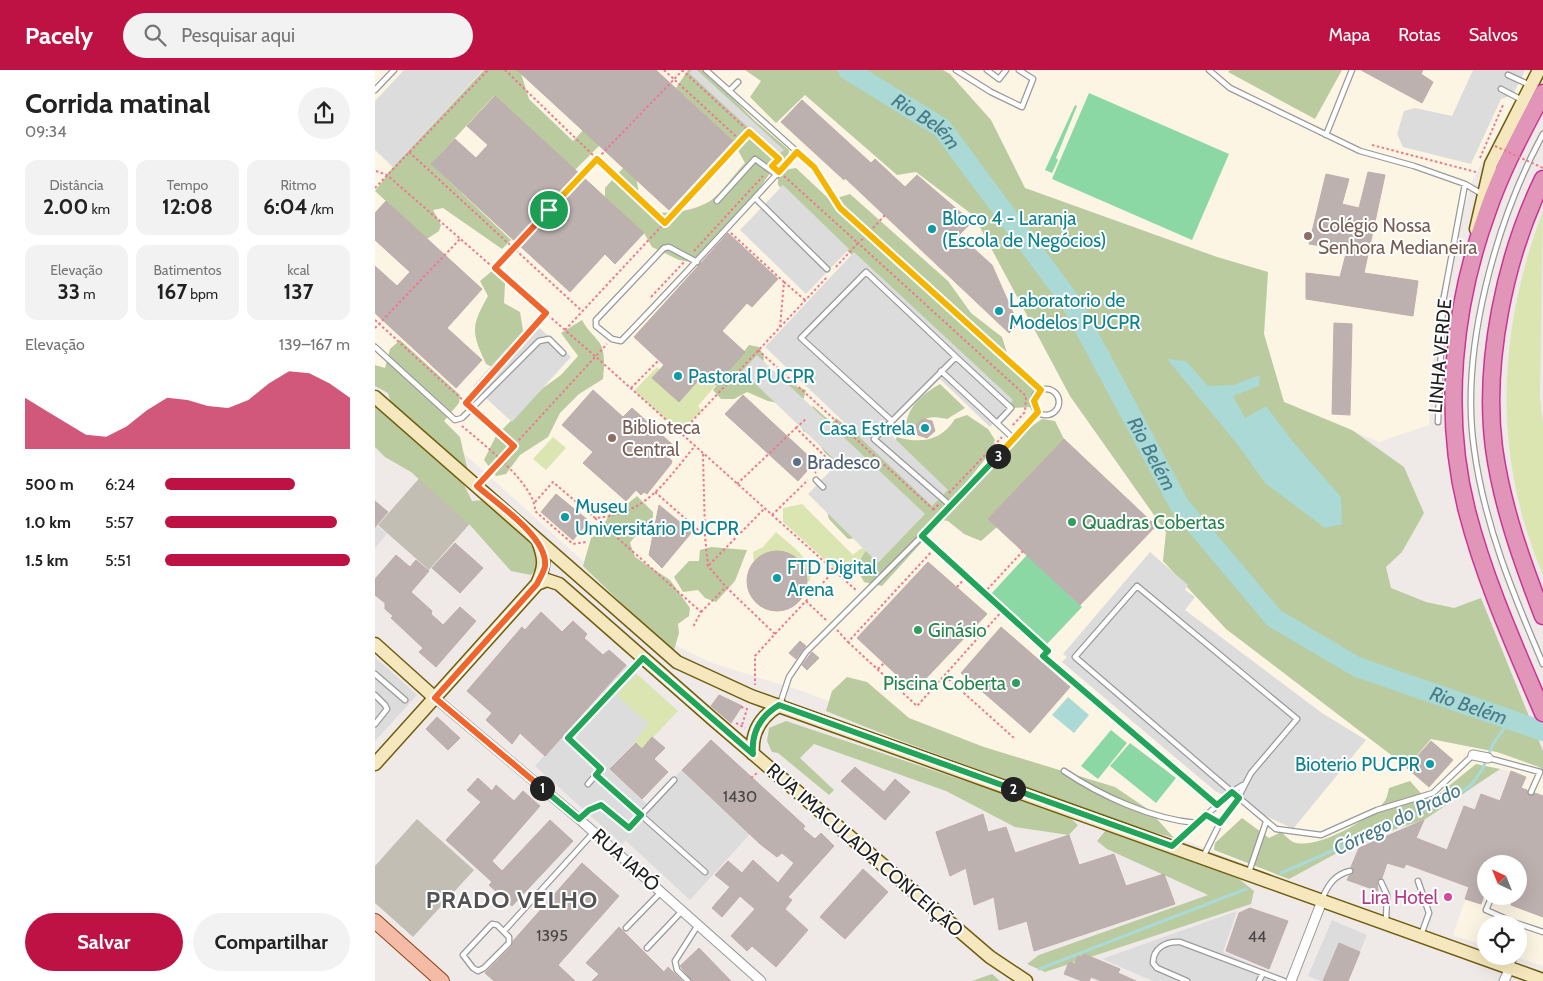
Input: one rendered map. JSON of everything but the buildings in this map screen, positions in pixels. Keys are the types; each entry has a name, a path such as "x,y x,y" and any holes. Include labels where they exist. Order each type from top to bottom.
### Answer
{"highway":[{"name":"LINHA VERDE","path":"1537,90 1498,182 1477,243 1467,283 1459,335 1453,402 1453,428 1460,477 1472,529 1491,588 1543,713"},
{"path":"1543,179 1523,228 1509,271 1497,337 1492,396 1494,447 1503,497 1523,565 1543,616"}],"main road":[{"path":"1467,283 1478,191 1523,100 1537,90 1539,70"},
{"path":"375,397 677,662 743,693 1421,936 1477,952"},
{"path":"375,764 537,584 545,567 544,555 537,539"},
{"name":"RUA IMACULADA CONCEIÇÃO","path":"537,584 547,580 559,584 753,754 990,956 1026,981"},
{"name":"RUA IAPÓ","path":"375,644 435,698"},
{"path":"753,754 755,733 767,714 779,705"},
{"path":"375,921 442,981"},
{"path":"1517,965 1543,980"}],"street":[{"name":"RUA IAPÓ","path":"435,698 594,832 761,981"},
{"path":"1473,755 1488,758"},
{"path":"1291,981 1322,901"},
{"path":"1504,981 1511,965"}],"lane":[{"path":"375,90 394,70"},
{"path":"706,70 814,167 840,208 1041,390 1049,390 1056,393 1059,400 1058,408 1053,413 1046,415 1038,412 1034,401 1041,390"},
{"path":"956,70 991,92 1021,107 1033,78 1019,70"},
{"path":"987,70 999,79 1006,70"},
{"path":"1209,70 1230,88 1360,151 1414,166 1465,184 1478,191"},
{"path":"1326,135 1353,70"},
{"path":"1508,75 1537,90"},
{"path":"729,91 738,82"},
{"path":"1501,89 1523,100"},
{"path":"1543,134 1509,208 1492,259 1475,358 1471,419 1477,471 1492,531 1509,582 1543,664"},
{"path":"697,262 669,247 664,248 596,320 596,326 612,339 621,341 728,230 797,152"},
{"path":"717,201 753,160 757,160 778,173"},
{"path":"1437,422 1443,302 1465,184"},
{"path":"756,199 827,269"},
{"path":"892,421 801,338 866,272 1011,408 997,422"},
{"path":"375,346 455,420 462,418 539,341 549,339 563,353"},
{"path":"951,506 874,439 956,356"},
{"path":"941,371 1014,439"},
{"path":"779,705 789,677 806,652 941,517 1038,412"},
{"path":"816,480 823,487"},
{"path":"1203,858 1220,823 1239,798 1243,785 1265,755 1297,719 1137,586 1075,657 1232,792 1239,798 1267,822 1276,830 1321,835 1377,810 1433,793 1473,755"},
{"path":"588,784 601,769 568,738 643,658"},
{"path":"375,674 405,700"},
{"path":"375,694 387,709 375,724"},
{"path":"1488,758 1541,774 1531,792"},
{"path":"1064,771 1098,792 1172,820 1196,823"},
{"path":"596,775 705,872"},
{"path":"579,819 589,810 601,805 629,828 674,780"},
{"path":"1172,846 1232,792 1243,785"},
{"path":"1206,815 1220,823"},
{"path":"1248,874 1267,822"},
{"path":"504,931 594,832"},
{"path":"1322,901 1328,887 1335,878 1341,873 1350,871"},
{"path":"1417,881 1429,913 1421,936"},
{"path":"1381,882 1387,895 1385,923"},
{"path":"626,928 661,892"},
{"path":"1488,905 1486,910 1497,915"},
{"path":"647,948 682,911"},
{"path":"492,924 504,931 509,937 509,943 484,968 478,971 473,968 463,955 466,950 492,924"},
{"path":"688,981 677,970 675,961 698,925"},
{"path":"1527,927 1543,932"},
{"path":"1187,981 1157,968 1153,963 1153,958 1162,945 1171,941 1180,942 1284,981"},
{"path":"1259,981 1263,973"}],"path":[{"path":"375,188 488,70"},
{"path":"505,70 665,223"},
{"path":"664,70 741,141"},
{"path":"495,268 683,70 779,159 650,298"},
{"path":"1478,191 1477,172 1482,152 1503,105"},
{"path":"565,330 749,132"},
{"path":"1372,145 1477,172"},
{"path":"1495,146 1543,168"},
{"path":"409,152 582,311"},
{"path":"375,170 387,176 461,238 862,596"},
{"path":"778,173 859,242 1026,396 1025,412 933,510"},
{"path":"720,222 805,300"},
{"path":"375,328 461,238"},
{"path":"681,433 859,242"},
{"path":"780,327 784,282"},
{"path":"466,403 546,313"},
{"path":"375,320 514,446"},
{"path":"477,486 612,339"},
{"path":"758,350 941,517"},
{"path":"631,388 659,360"},
{"path":"737,484 807,418"},
{"path":"455,420 512,471 535,502 535,511 573,544 586,542"},
{"path":"772,515 829,460 796,428"},
{"path":"595,518 615,516 647,501 695,446"},
{"path":"703,453 705,536 708,566 726,587 775,634"},
{"path":"535,502 553,482 701,612"},
{"path":"655,492 705,536"},
{"path":"708,566 765,508"},
{"path":"922,536 1048,651 1043,656 1217,805"},
{"path":"848,642 935,548"},
{"path":"984,593 1023,551"},
{"path":"755,685 755,656 834,571"},
{"path":"957,587 966,577"},
{"path":"693,626 701,612 726,587"},
{"path":"806,601 917,706 1003,610"},
{"path":"878,669 884,663"},
{"path":"944,676 1014,738"},
{"path":"741,707 747,709 741,726"},
{"path":"732,721 755,733"}],"shaded area":[{"path":"375,70 800,70 974,216 1070,396 1166,532 1163,561 1320,701 1407,767 1431,739 1497,752 1543,770 1543,966 1527,960 1527,915 1477,915 1477,943 1453,935 1477,866 1477,905 1527,905 1527,855 1481,855 1510,771 1476,764 1440,796 1271,874 805,692 709,662 677,646 488,475 375,376"},
{"path":"404,70 483,70 393,167 375,150 375,101"},
{"path":"692,70 697,70 784,150 778,155 689,73"},
{"name":"Colégio Nossa Senhora Medianeira","path":"905,70 1531,70 1472,181 1437,304 1429,425 1379,442 1284,402 1264,334 1268,272 1217,257 1025,188 991,120"},
{"path":"1473,70 1525,70 1513,95 1501,99 1471,164 1403,147 1397,134 1404,111 1415,108 1452,116"},
{"path":"783,185 849,249 806,294 740,230"},
{"path":"854,252 1013,400 990,427 940,379 887,431 948,490 932,506 765,347"},
{"path":"532,321 571,357 512,422 473,386"},
{"path":"757,355 925,514 878,563 808,494 838,463 742,371"},
{"path":"423,474 474,519 429,570 378,525"},
{"path":"375,524 387,534 375,548"},
{"path":"1150,552 1188,585 1185,590 1195,597 1185,610 1322,713 1366,740 1293,829 1215,791 1062,662 1067,657 1063,654"},
{"path":"375,657 417,695 375,741"},
{"path":"626,665 637,674 616,695 649,724 634,741 636,743 610,770 647,804 682,770 750,834 690,900 626,841 635,831 622,844 535,766"},
{"path":"417,819 474,870 413,937 375,903 375,866"},
{"path":"1237,911 1223,952 1278,976 1275,981 1153,981 1102,959"},
{"path":"1332,920 1367,935 1360,952 1339,943 1323,981 1321,981 1308,976"}],"green space":[{"path":"484,70 520,70 529,99 573,141 587,126 603,142 575,170 494,96 431,164 511,240 502,249 443,208 433,210 441,225 439,231 427,239 375,191 393,167"},
{"path":"688,70 705,70 754,120 789,150 788,160 772,170 753,198 691,262 679,260 652,247 644,233 605,197 605,188 623,168 636,175 639,195 648,212 664,213 688,210 703,205 714,198 745,163 733,141 676,88"},
{"path":"745,70 943,70 950,74 991,120 1025,188 1217,257 1268,272 1264,334 1284,402 1352,430 1404,467 1424,513 1402,552 1386,567 1391,588 1426,602 1454,608 1481,598 1543,751 1543,770 1497,752 1431,739 1407,767 1226,629 1163,561 1166,532 1070,396 974,216 916,172 897,175 805,95 776,123 750,97 761,81"},
{"path":"1230,70 1342,70 1315,119 1228,72"},
{"path":"1089,93 1229,154 1192,240 1052,179"},
{"path":"1075,105 1077,106 1052,173 1045,170"},
{"path":"796,168 830,200 850,194 948,281 971,313 1002,337 1008,356 1036,392 1032,407 1013,408 778,185 778,178 784,170"},
{"path":"1543,211 1540,397 1543,425 1543,575 1526,530 1515,485 1508,439 1507,393 1509,348 1516,302 1528,256"},
{"path":"498,266 505,283 504,303 520,312 524,337 502,372 486,364 478,344 475,329 478,315 488,296 480,281"},
{"path":"582,320 603,350 603,379 579,394 560,413 548,437 520,455 506,474 496,476 484,460 496,436 543,388 561,375 578,356 561,333"},
{"path":"400,340 460,395 459,403 444,421 460,437 468,472 392,407 388,393 375,386 375,365 385,368 390,349"},
{"path":"749,345 759,347 764,357 762,370 771,375 780,371 787,383 806,390 801,408 768,401 747,392 734,399 721,399 713,390"},
{"path":"657,367 660,370 653,378 679,402 704,374 716,385 698,406 702,411 686,425 673,426 634,391"},
{"path":"940,384 965,408 947,419 934,417 910,427 906,424 910,411 918,400"},
{"path":"375,401 464,485 472,501 484,500 535,547 539,566 531,575 511,571 470,525 411,472 385,457 375,447"},
{"path":"813,406 832,423 836,418 881,453 893,446 897,437 914,440 930,439 943,432 955,419 967,415 988,429 995,440 990,453 953,499 959,501 1032,426 1042,419 1055,421 1064,439 988,519 997,527 981,541 964,534 948,521 942,520 882,586 864,582 856,567 868,547 865,537 848,539 829,519 823,496 841,466 825,453 814,436 803,431 800,420"},
{"path":"553,437 566,448 546,470 533,459"},
{"path":"637,496 653,512 653,519 648,528 637,535 630,543 635,557 670,580 690,608 689,616 678,624 679,633 674,650 642,623 583,566 591,538 600,533 614,504 626,505"},
{"path":"802,504 853,555 860,549 868,547 863,557 846,579 783,522 783,508"},
{"path":"776,532 805,559 810,573 810,581 807,582 800,564 787,554 771,553 762,556 754,562 753,552 763,547"},
{"path":"711,547 747,550 735,581 716,602 705,598 698,590 683,592 674,577 689,561 699,561 700,550"},
{"path":"1027,555 1082,607 1047,644 991,594"},
{"path":"637,674 678,711 642,749 634,741 616,694"},
{"path":"847,677 867,682 909,718 984,747 1115,787 1149,810 1174,838 1060,801 826,711 832,691"},
{"path":"786,721 1046,808 1069,817 1078,825 1069,835 1015,827 946,791 814,744 800,758 834,790 829,795 778,753 772,752 767,741 769,728"},
{"path":"1111,730 1127,743 1098,779 1081,766"},
{"path":"1130,743 1176,778 1156,803 1110,766"},
{"path":"1476,764 1500,769 1424,820 1361,840 1289,879 1214,850 1215,843 1242,818 1269,838 1281,832 1293,842 1303,844 1328,838 1342,832 1377,809 1385,801 1389,788 1410,781 1426,799 1440,793"},
{"path":"1106,830 1239,879 1254,891 1251,904 1045,972 1027,964 1039,955 1208,895 1107,849 1097,841"},
{"path":"992,974 1000,981 972,981"}],"water":[{"path":"858,70 888,97 840,71"},
{"path":"1167,359 1186,361 1208,386 1233,385 1260,375 1259,386 1233,396 1245,418 1266,406 1293,442 1341,497 1342,524 1325,528 1265,483 1238,445"},
{"path":"1068,697 1089,715 1074,733 1052,715"}],"waterway":[{"name":"Rio Belém","path":"848,70 942,128 1070,301 1180,506 1274,618 1357,667 1543,731"},
{"name":"Córrego do Prado","path":"1281,873 1417,814 1461,792 1471,785 1482,770 1493,744 1510,720"},
{"name":"Córrego do Prado","path":"1039,969 1246,889"}],"place":[{"name":"Bloco 4 - Laranja (Escola de Negócios)","path":"932,229"},
{"name":"Colégio Nossa Senhora Medianeira","path":"1308,236"},
{"name":"Laboratorio de Modelos PUCPR","path":"999,311"},
{"name":"Pastoral PUCPR","path":"678,376"},
{"name":"Casa Estrela","path":"925,428"},
{"name":"Biblioteca Central","path":"612,438"},
{"name":"Bradesco","path":"797,462"},
{"name":"Museu Universitário PUCPR","path":"565,517"},
{"name":"Quadras Cobertas","path":"1072,522"},
{"name":"FTD Digital Arena","path":"777,578"},
{"name":"Ginásio","path":"918,630"},
{"name":"Piscina Coberta","path":"1016,683"},
{"name":"Bioterio PUCPR","path":"1430,764"},
{"name":"Lira Hotel","path":"1448,897"}],"district":[{"name":"PRADO VELHO","path":"512,899"}],"route":[{"path":"749,132 779,159 772,166 779,172 797,152 814,167 840,208 1041,390 1036,394 1034,401 1038,412 922,536 1048,651 1043,656 1217,805 1232,792 1239,798 1220,823 1206,815 1172,846 779,705 761,719 757,726 752,747 753,754 643,658 568,738 601,769 596,775 641,815 629,828 601,805 596,805 579,819 435,698 537,584 545,567 544,555 537,539 477,486 514,446 466,403 546,313 495,268 549,210 597,159 665,223 749,132"}]}
